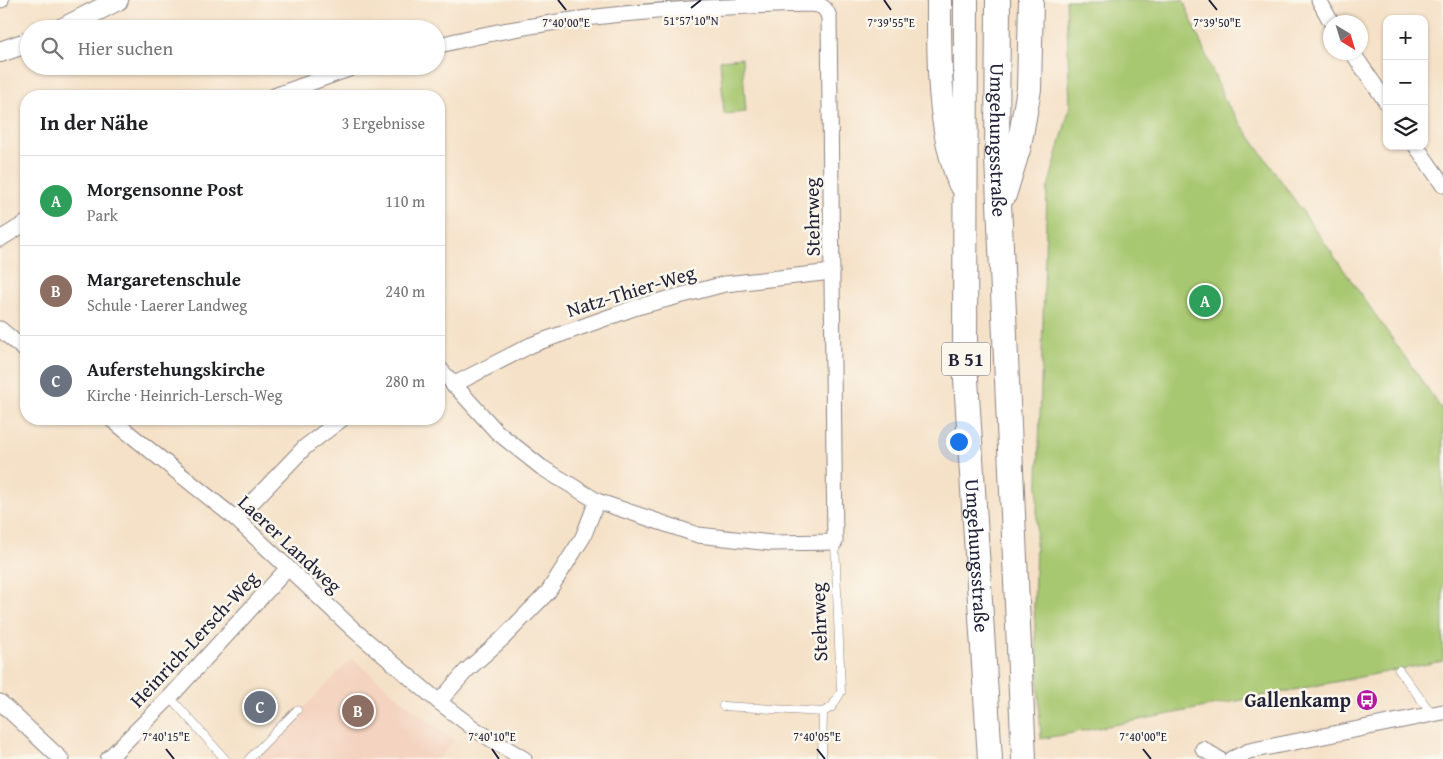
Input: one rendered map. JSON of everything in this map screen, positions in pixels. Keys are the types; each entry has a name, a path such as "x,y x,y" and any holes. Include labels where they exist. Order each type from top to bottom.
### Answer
{"highway":[{"path":"939,0 939,74 944,120 952,162 967,202"},
{"name":"Umgehungsstraße","path":"966,0 966,363 990,759"},
{"name":"Umgehungsstraße","path":"998,0 996,158 1024,759"},
{"path":"999,209 1019,146 1029,89 1031,0"},
{"name":"Umgehungsstraße","path":"967,202 1002,280"}],"main road":[{"path":"79,20 118,0"},
{"path":"0,52 20,45"}],"street":[{"path":"1319,0 1327,15"},
{"name":"Stehrweg","path":"445,44 546,22 669,9 821,5 826,8 829,17 835,542"},
{"path":"1357,60 1383,97"},
{"path":"308,90 339,75"},
{"path":"1419,150 1443,185"},
{"path":"0,239 20,227"},
{"name":"Natz-Thier-Weg","path":"452,386 538,342 637,306 725,284 832,272"},
{"path":"0,330 20,345"},
{"path":"445,376 497,432 534,462 597,501 698,535 771,543 835,542"},
{"name":"Laerer Landweg","path":"119,425 236,519 354,630 439,702 476,730 524,759"},
{"path":"236,519 305,447 334,425"},
{"path":"439,702 466,671 548,592 583,537 597,501"},
{"name":"Heinrich-Lersch-Weg","path":"108,759 253,609 288,568"},
{"path":"0,702 62,759"},
{"path":"1232,759 1249,751 1437,713"},
{"path":"1203,749 1219,759"}],"lane":[{"name":"Stehrweg","path":"823,712 832,707 841,692 835,542"},
{"path":"1400,670 1437,713"},
{"path":"170,697 225,759"},
{"path":"723,706 823,712 822,759"},
{"path":"249,759 297,710"}],"shaded area":[{"path":"352,658 427,721 455,740 438,759 255,759"}],"green space":[{"path":"1066,0 1183,0 1225,101 1443,411 1443,661 1041,739 1034,607 1047,191 1070,107"},
{"path":"742,58 746,112 724,114 720,60"}],"place":[{"name":"Morgensonne Post","path":"1205,301"},
{"name":"Gallenkamp","path":"1367,700"},
{"name":"Auferstehungskirche","path":"260,707"},
{"name":"Margaretenschule","path":"358,711"}]}
